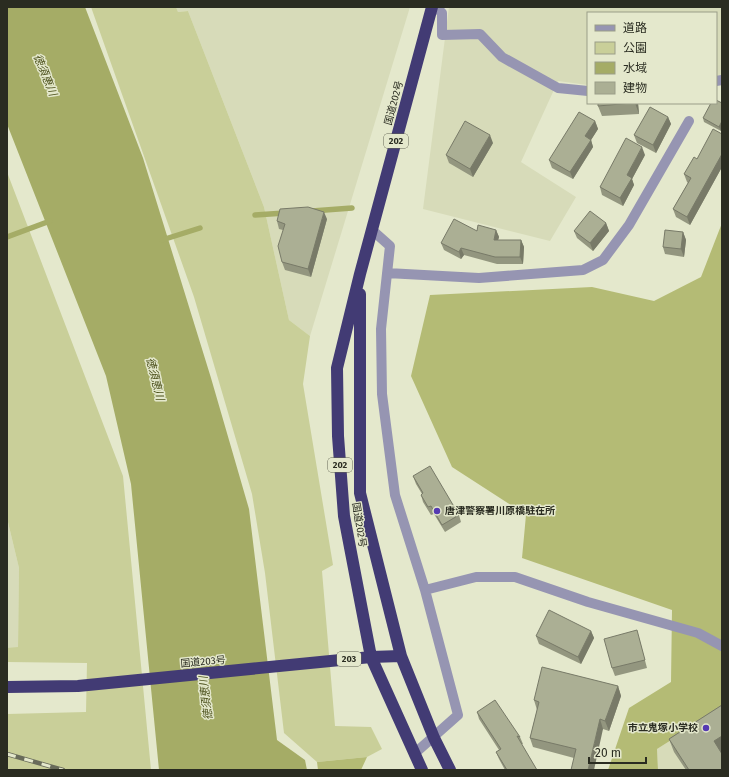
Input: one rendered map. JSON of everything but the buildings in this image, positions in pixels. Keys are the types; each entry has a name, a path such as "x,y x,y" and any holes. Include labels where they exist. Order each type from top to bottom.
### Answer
{"highway":[{"name":"国道202号","path":"422,770 372,657 344,516 338,436 337,368 360,274 432,7"},
{"name":"国道202号","path":"360,274 360,493 401,656 434,738 450,770"},
{"name":"国道203号","path":"7,687 78,686 372,657 401,656"}],"street":[{"path":"436,7 442,13 442,35 480,34 502,57 558,88 587,91"},
{"path":"387,273 479,278 583,270 603,260 629,225 689,121"},
{"path":"372,230 390,246 381,329 382,394 395,495 425,590 458,715 434,738 414,754"},
{"path":"425,590 476,577 514,577 588,602 698,633 722,646"}],"shaded area":[{"path":"176,7 410,7 310,336 289,320 264,207 188,11 178,12"},
{"path":"449,7 722,7 722,77 717,77 717,12 587,12 587,85 558,81 521,162 576,197 550,241 423,209"},
{"path":"722,223 722,708 657,749 658,770 608,770 629,708 671,682 672,610 522,558 526,515 452,467 411,376 430,295 592,287 654,301 701,277"},
{"path":"7,518 19,568 18,648 7,648"},
{"name":"市立鬼塚小学校","path":"722,708 722,770 658,770 657,749"},
{"path":"367,757 361,770 318,770 317,762"}],"green space":[{"path":"91,7 176,7 178,12 188,11 264,207 289,320 310,336 303,384 333,565 322,571 335,726 371,727 382,749 367,757 317,762 284,733 265,573 252,494 194,297"},
{"path":"7,172 123,476 151,770 7,770 7,714 86,712 87,663 7,662 7,648 18,647 19,568 7,518"}],"water":[{"name":"徳須恵川","path":"7,7 85,7 143,158 211,378 249,509 277,740 305,760 307,770 159,770 131,484 106,376 7,124"}],"waterway":[{"path":"312,211 352,208"},
{"path":"255,215 285,213"},
{"path":"7,237 50,221"},
{"path":"162,240 200,228"}],"railway":[{"path":"7,754 63,770"}],"place":[{"name":"唐津警察署川原橋駐在所","path":"437,511"},
{"name":"市立鬼塚小学校","path":"706,728"}]}
